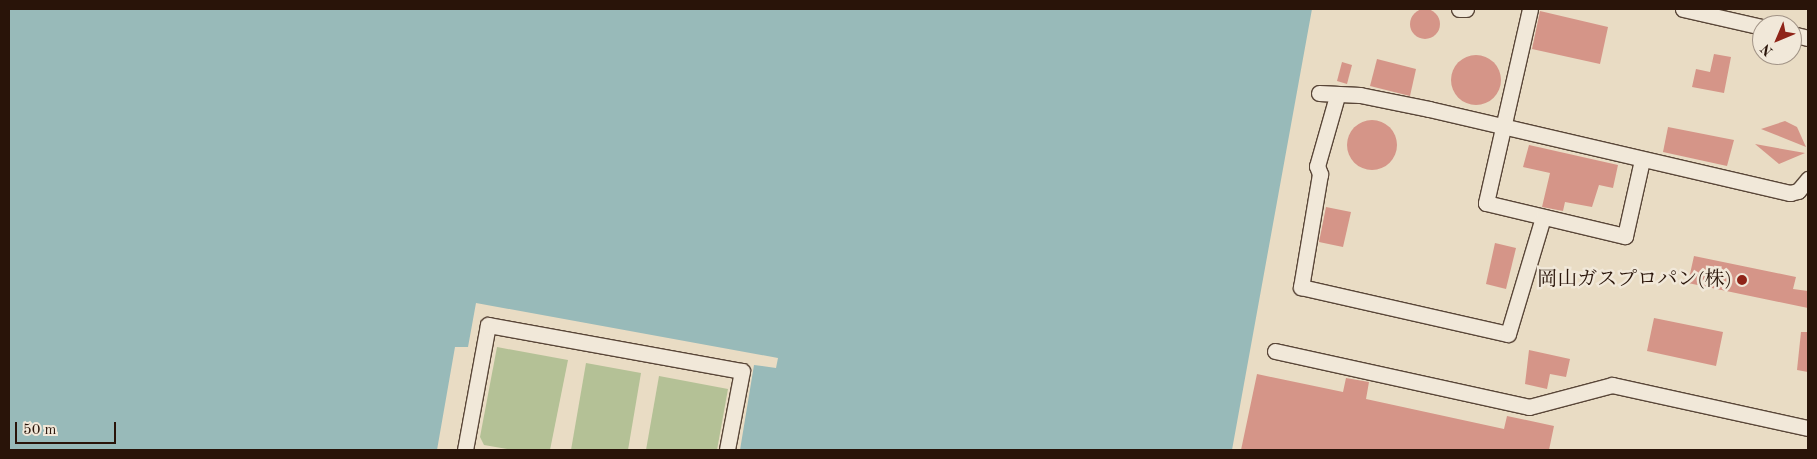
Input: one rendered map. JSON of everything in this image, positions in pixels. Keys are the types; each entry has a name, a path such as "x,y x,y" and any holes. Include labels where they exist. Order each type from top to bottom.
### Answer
{"lane":[{"path":"1459,9 1466,9"},
{"path":"1530,9 1486,203 1625,236 1642,160"},
{"path":"1683,9 1752,25"},
{"path":"1319,93 1337,96 1360,95 1790,193 1798,191 1808,179"},
{"path":"1337,96 1318,166 1320,174 1301,287 1508,334 1542,216"},
{"path":"464,450 488,325 742,371 727,450"},
{"path":"1275,351 1529,407 1612,385 1808,428"}],"green space":[{"path":"497,347 568,360 550,450 513,450 484,445 480,437"},
{"path":"586,363 641,373 628,450 571,450"},
{"path":"659,376 728,389 717,450 646,450"}],"water":[{"path":"9,9 1312,9 1232,450 740,450 754,365 776,368 778,358 476,303 468,347 455,347 437,450 9,450"}],"building":[{"path":"1425,9 1436,13 1440,24 1436,35 1425,39 1414,35 1410,24 1414,13"},
{"path":"1540,11 1608,27 1600,64 1532,49"},
{"path":"1714,54 1731,57 1724,93 1692,87 1696,69 1710,72"},
{"path":"1476,55 1486,57 1494,62 1499,70 1501,80 1499,90 1494,98 1486,103 1476,105 1466,103 1458,98 1453,90 1451,80 1453,70 1458,62 1466,57"},
{"path":"1377,59 1416,69 1410,96 1370,86"},
{"path":"1342,62 1352,65 1347,84 1337,81"},
{"path":"1367,120 1377,120 1390,127 1397,140 1397,150 1390,163 1377,170 1367,170 1358,166 1351,159 1347,150 1347,140 1351,131 1358,124"},
{"path":"1785,121 1797,127 1806,147 1761,129"},
{"path":"1668,127 1734,140 1727,166 1663,152"},
{"path":"1755,144 1805,153 1779,164"},
{"path":"1529,145 1618,165 1613,188 1599,185 1592,207 1565,202 1563,211 1542,207 1550,173 1523,167"},
{"path":"1326,207 1351,212 1343,247 1319,242"},
{"path":"1495,243 1516,248 1506,289 1486,284"},
{"name":"岡山ガスプロパン(株)","path":"1694,256 1796,277 1793,289 1808,291 1808,308 1688,283"},
{"path":"1654,318 1723,332 1716,366 1647,351"},
{"path":"1801,332 1808,332 1808,372 1797,370"},
{"path":"1529,350 1570,359 1566,377 1550,374 1547,389 1525,384"},
{"path":"1257,374 1343,392 1346,378 1369,382 1366,399 1504,429 1507,416 1554,426 1549,450 1241,450"}],"place":[{"name":"岡山ガスプロパン(株)","path":"1742,280"}]}
